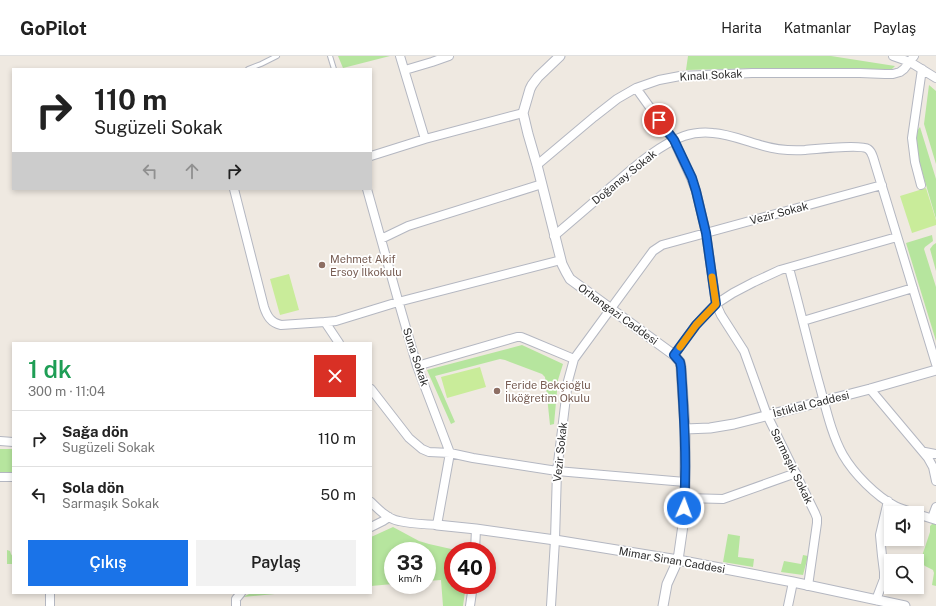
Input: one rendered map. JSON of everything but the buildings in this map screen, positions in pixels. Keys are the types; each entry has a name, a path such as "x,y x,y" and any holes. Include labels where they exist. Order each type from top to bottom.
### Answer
{"street":[{"path":"400,56 426,139"},
{"path":"405,70 449,56"},
{"path":"372,156 426,139 523,113 532,85 538,77 560,56"},
{"path":"892,56 912,59 922,69 936,78"},
{"name":"Kınalı Sokak","path":"537,165 607,106 636,88 659,80 680,76 769,73 885,74 900,72 912,59"},
{"path":"921,186 915,162 912,138 922,69"},
{"name":"Sarmaşık Sokak","path":"636,88 674,140 692,178 706,233 716,304 721,315 744,351 767,415 815,512 817,518 808,586"},
{"name":"Orhangazi Caddesi","path":"523,113 554,236 561,260 570,279 674,355"},
{"name":"Doğanay Sokak","path":"554,236 632,170 662,147 674,140 702,132 715,133 758,145 787,150 845,147 868,148 873,156 882,185"},
{"path":"381,239 408,226 542,184"},
{"path":"882,185 936,364"},
{"name":"Vezir Sokak","path":"551,606 557,471 568,382 574,359 655,249 662,245 882,185"},
{"path":"234,190 264,307 267,315 275,324 281,325 336,321 398,302 561,260"},
{"name":"Suna Sokak","path":"367,190 417,366 450,453"},
{"path":"663,606 667,584 678,560 684,518 685,498 681,367 680,362 674,355 696,325 716,304 733,293 770,274 897,237"},
{"path":"789,268 836,444 844,457 862,479 880,496 896,506"},
{"path":"803,321 913,288"},
{"path":"325,322 338,342"},
{"path":"417,366 517,337 521,337 574,359"},
{"name":"İstiklal Caddesi","path":"684,429 718,427 734,424 870,389 936,370"},
{"path":"870,389 925,452 931,462 936,481"},
{"path":"372,391 409,438 422,449 429,452 450,453 478,459 557,471 685,482"},
{"path":"0,441 12,442"},
{"path":"925,452 936,454"},
{"path":"372,503 389,517 398,521 437,525 450,453"},
{"path":"685,498 723,499 796,474"},
{"path":"0,477 12,477"},
{"path":"876,600 884,579 880,535 888,501"},
{"path":"924,516 934,519 936,507"},
{"path":"372,526 389,517"},
{"name":"Mimar Sinan Caddesi","path":"437,525 555,540 678,560 793,582 905,606"},
{"path":"475,542 476,529"},
{"path":"788,606 793,582"},
{"path":"50,594 50,606"},
{"path":"236,606 236,599 240,594"},
{"path":"470,606 472,594"}],"lane":[{"path":"262,67 277,56"},
{"path":"330,56 334,68"}],"green space":[{"path":"338,56 390,56 343,68"},
{"path":"688,56 831,56 895,66 888,70 768,68 686,70"},
{"path":"929,85 936,91 936,164 924,124"},
{"path":"920,127 936,179 936,219 916,148 916,134"},
{"path":"926,188 936,220 936,225 912,233 900,196"},
{"path":"932,235 933,241 924,249 936,287 936,341 906,243"},
{"path":"936,243 936,271 930,249"},
{"path":"289,274 299,310 280,315 270,279"},
{"path":"522,345 563,364 558,380 554,424 550,425 545,377 542,374 500,359 435,376 455,422 451,424 427,370"},
{"path":"480,367 486,387 447,398 441,377"},
{"path":"0,449 12,449 12,473 0,473"},
{"path":"933,523 936,523 936,586 932,585 933,570 924,565 924,554 923,554 930,532 930,526"},
{"path":"393,527 422,542 384,542 384,585 372,586 372,537"},
{"path":"728,534 740,536 738,557 754,559 753,567 723,562"},
{"path":"436,546 444,547 444,594 465,594 463,606 443,606 441,580 436,580"},
{"path":"7,550 10,551 12,556 12,564 7,564"},
{"path":"803,555 808,556 803,575 781,572 784,561 801,564"},
{"path":"249,594 274,594 243,597"}],"slow traffic":[{"path":"680,347 696,325 716,304 712,277"}],"place":[{"name":"Mehmet Akif Ersoy İlkokulu","path":"322,265"},
{"name":"Feride Bekçioğlu İlköğretim Okulu","path":"497,391"}],"route":[{"path":"659,120 674,140 692,178 706,233 716,304 696,325 674,355 680,362 681,367 684,429 684,508"}]}
